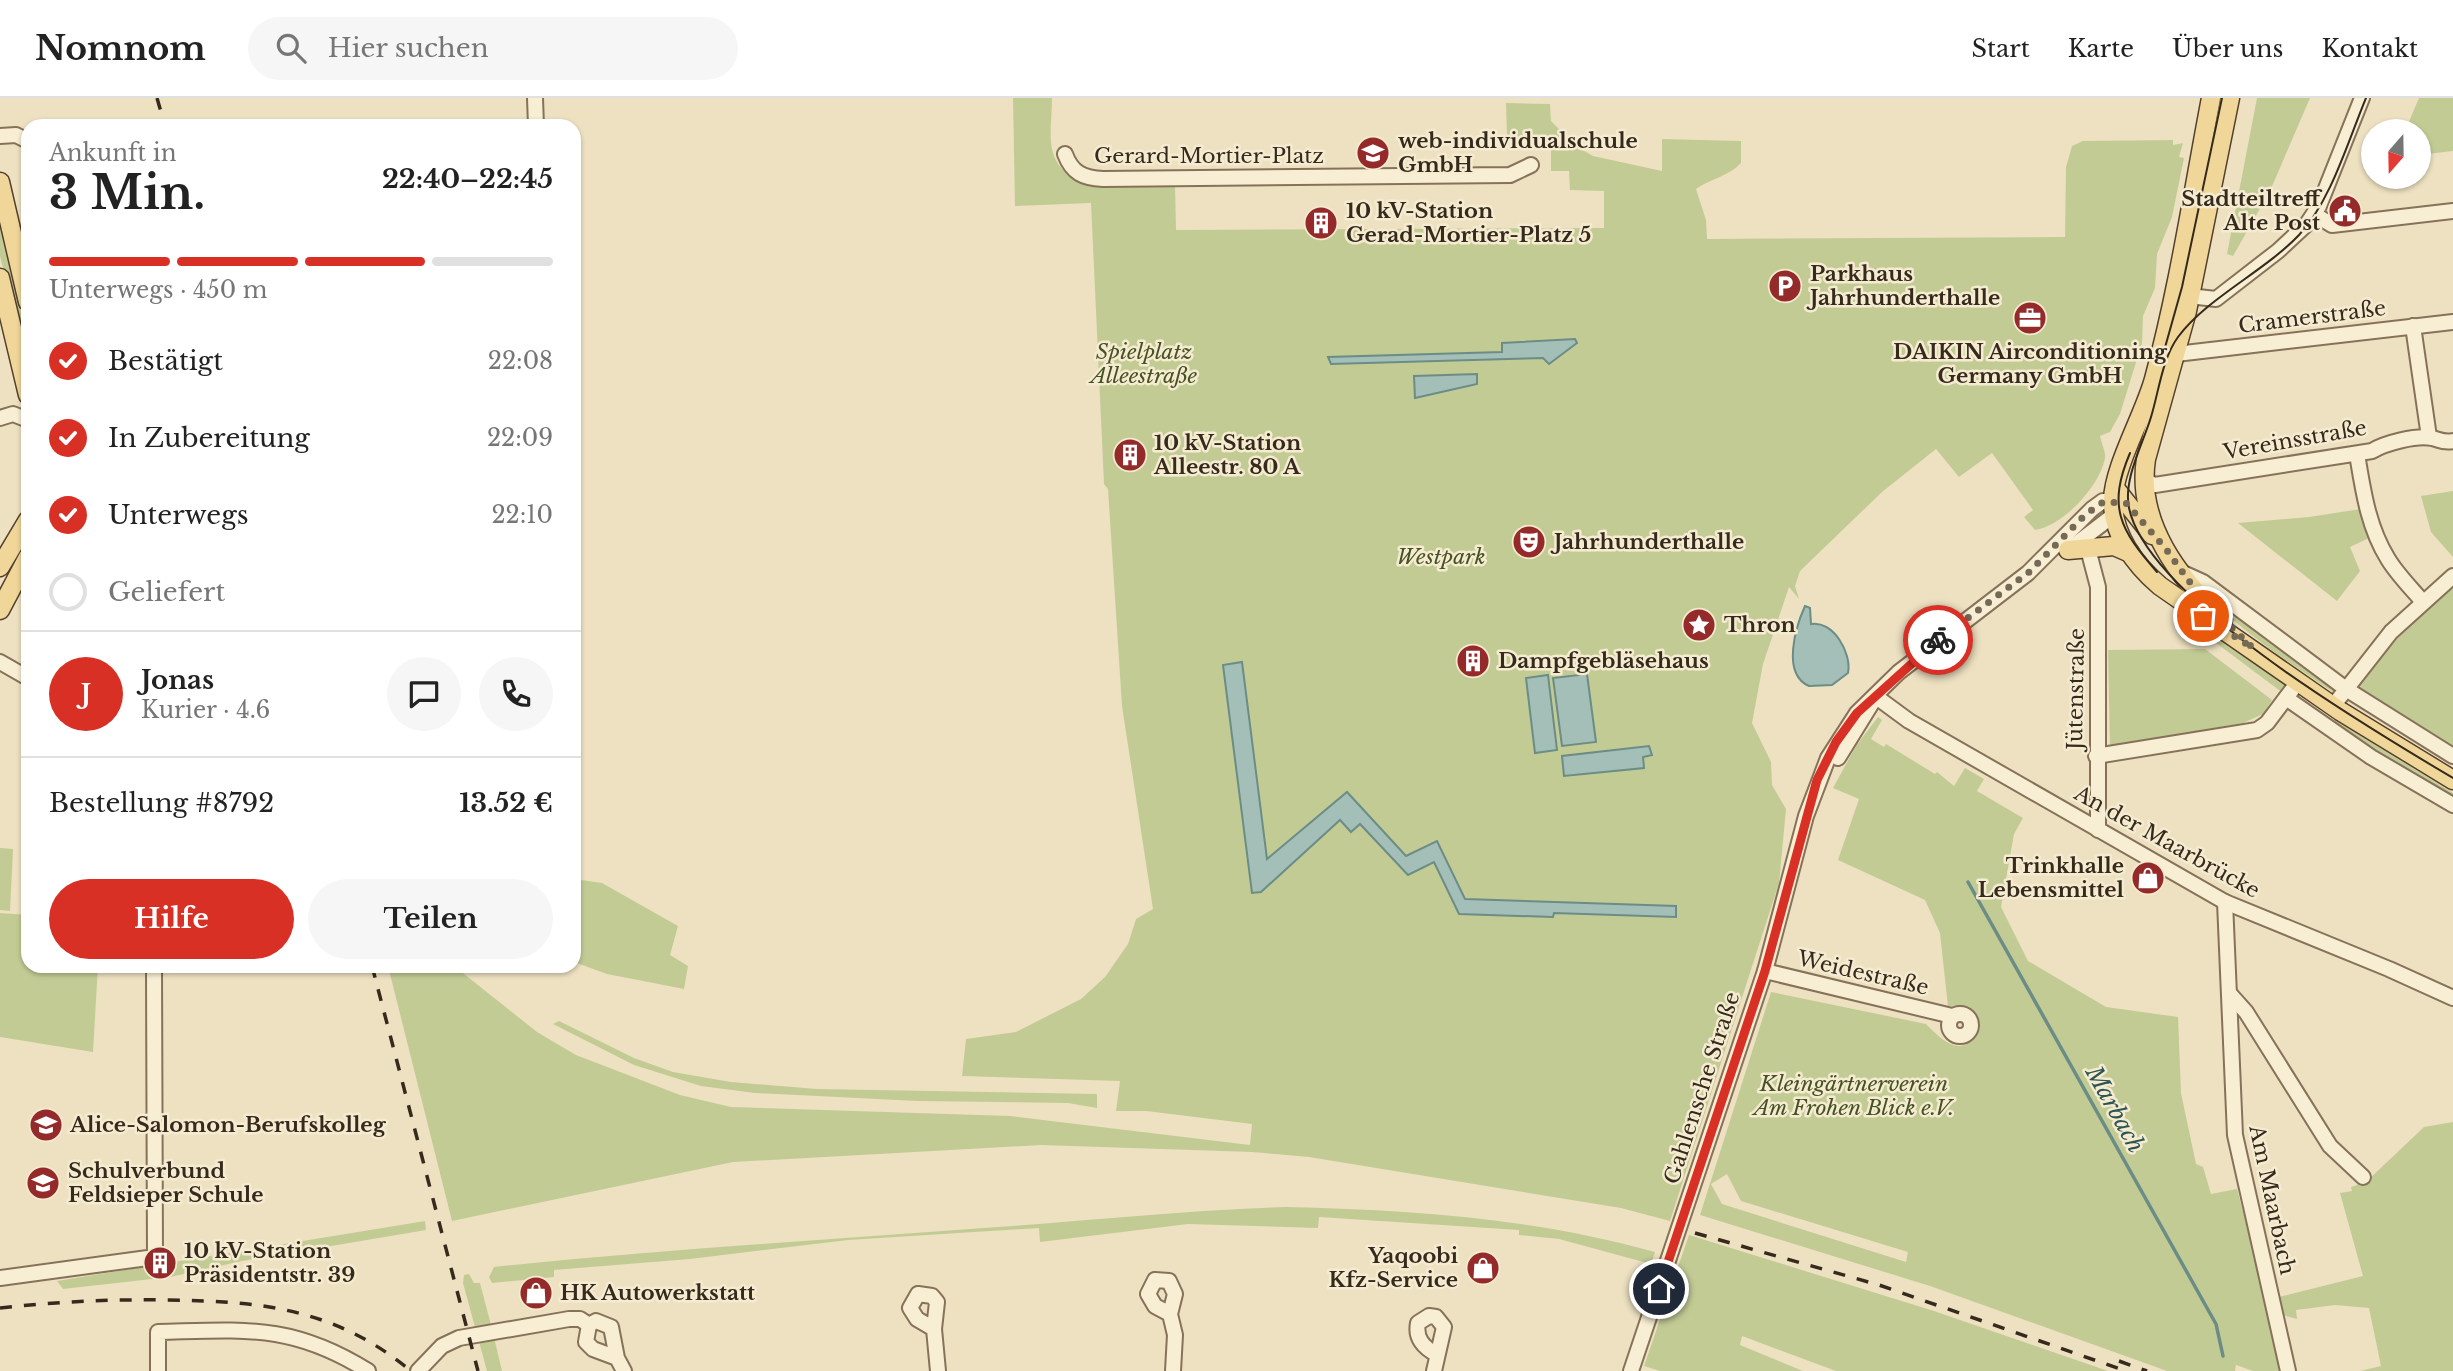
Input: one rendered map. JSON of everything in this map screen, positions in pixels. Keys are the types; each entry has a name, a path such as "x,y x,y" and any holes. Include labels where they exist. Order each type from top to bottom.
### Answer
{"main road":[{"path":"2211,98 2181,295 2176,354 2146,459 2144,480 2148,514 2166,549 2202,599 2253,648"},
{"path":"2230,98 2181,295 2117,502 2130,553 2160,586 2333,706 2453,780"},
{"path":"1,191 21,273"},
{"path":"0,278 21,366"},
{"path":"2117,502 2144,480"},
{"path":"2117,502 2166,549"},
{"path":"0,568 21,532"},
{"name":"Gahlensche Straße","path":"2068,550 2115,546 2130,553"},
{"path":"0,610 21,570"}],"street":[{"path":"535,98 536,119"},
{"path":"2181,295 2209,300 2223,295 2298,234 2314,214 2362,98"},
{"path":"0,136 16,135 21,138"},
{"name":"Gerard-Mortier-Platz","path":"1065,154 1070,168 1076,173 1103,180 1510,175 1531,165"},
{"path":"2314,214 2332,225 2453,211"},
{"name":"Cramerstraße","path":"2176,354 2453,322"},
{"path":"2413,326 2430,438"},
{"path":"0,418 13,414 21,417"},
{"name":"Vereinsstraße","path":"2144,480 2155,485 2357,454 2372,451 2382,445 2430,438 2443,443 2453,441"},
{"path":"2357,454 2366,506 2376,534 2388,560 2423,601"},
{"name":"Gahlensche Straße","path":"2028,573 2092,509 2103,502 2117,502"},
{"name":"Gahlensche Straße","path":"1630,1371 1765,971 1817,780 1836,742 1857,713 1935,642 2028,573 2068,550 2117,502"},
{"name":"Jütenstraße","path":"2088,549 2098,587 2098,830"},
{"path":"2181,572 2203,582 2346,689 2453,756"},
{"path":"2333,706 2379,645 2423,601 2453,576"},
{"path":"0,662 21,674"},
{"path":"2096,756 2257,730 2298,682"},
{"name":"An der Maarbrücke","path":"1875,696 1909,721 2225,902 2378,964 2453,998"},
{"path":"2286,698 2371,757 2453,805"},
{"name":"Am Maarbach","path":"2225,902 2235,1135 2288,1371"},
{"name":"Weidestraße","path":"1765,971 1952,1016"},
{"path":"0,1278 155,1257 154,973"},
{"path":"2230,993 2246,1012 2330,1146 2363,1177"},
{"path":"1170,1314 1175,1335 1173,1371"},
{"path":"418,1371 442,1346 471,1335 569,1319 580,1319 589,1325"},
{"path":"589,1325 596,1321 611,1327 621,1364"},
{"path":"589,1325 586,1342 593,1349 621,1364"},
{"path":"934,1329 939,1371"},
{"path":"158,1371 158,1332 275,1332 324,1348 368,1371"},
{"path":"1434,1371 1436,1354"}],"green space":[{"name":"Westpark","path":"1013,98 1052,98 1053,154 1065,172 1076,179 1175,184 1176,230 1604,228 1604,191 1570,190 1569,171 1551,171 1551,147 1541,140 1510,140 1507,137 1506,103 1550,104 1551,121 1577,147 1593,156 1662,171 1662,139 1741,141 1741,163 1696,189 1706,220 1707,239 2065,237 2066,167 2072,146 2083,141 2173,140 2173,145 2183,143 2179,157 2184,158 2172,217 2157,254 2155,288 2143,316 2142,343 2120,414 2110,432 2100,436 2105,456 2102,469 2079,503 2057,521 2035,530 2024,517 2033,510 1992,453 1959,477 1936,449 1882,492 1800,571 1795,586 1799,599 1789,587 1763,664 1752,723 1771,762 1772,785 1786,809 1779,883 1670,1221 1621,1208 1309,1157 1252,1152 1041,1145 733,1162 452,1221 390,973 463,973 537,1032 576,1055 680,1095 731,1107 1010,1116 1250,1145 1252,1124 1146,1111 1116,1111 1120,1081 962,1076 966,1039 1016,1032 1081,999 1105,977 1128,944 1136,919 1153,909 1122,706 1108,489 1104,484 1091,203 1015,206"},
{"path":"2257,98 2310,98 2270,191 2233,256 2227,254"},
{"path":"2419,98 2453,98 2453,151 2431,154 2431,119 2410,119"},
{"path":"0,228 21,312 21,341 0,256"},
{"path":"2453,491 2453,557 2431,532 2421,496"},
{"path":"2361,509 2371,537 2350,547 2360,571 2337,601 2238,523 2309,517"},
{"path":"2198,584 2338,689 2333,692 2261,642 2228,615"},
{"path":"2449,589 2453,589 2453,747 2356,687 2379,656"},
{"path":"2184,611 2285,686 2283,693 2180,616"},
{"path":"2205,649 2272,700 2263,714 2243,723 2110,747 2108,650"},
{"name":"Kleingärtnerverein Am Frohen Blick e.V.","path":"1878,717 1882,720 1871,739 1884,747 1886,744 1935,774 1937,772 1954,786 1965,768 1984,779 1977,791 2023,818 2014,834 2001,907 2028,961 2106,1007 2178,1017 2181,1093 2196,1164 2203,1167 2211,1194 2237,1189 2285,1371 2253,1371 2236,1365 2235,1371 2167,1371 1930,1286 1700,1215 1771,992 1926,1024 1945,1041 1958,1046 1971,1041 1977,1033 1977,1020 1971,1011 1961,1006 1948,1007 1940,933 1925,900 1838,860 1859,799 1833,788 1856,746","holes":["1727,1174 1741,1201 1908,1252 1906,1262 1722,1204 1711,1184"]},
{"path":"2335,720 2453,793 2453,799 2331,725"},
{"path":"0,848 13,849 10,911 0,910"},
{"path":"581,880 602,883 678,926 670,955 688,966 684,989 607,974 581,965"},
{"path":"0,913 21,914 21,973 98,973 93,1052 0,1037"},
{"path":"559,1021 634,1058 673,1072 731,1082 817,1089 1097,1094 1097,1108 1068,1103 918,1101 755,1093 701,1086 634,1065 553,1024"},
{"path":"2453,1122 2453,1371 2360,1371 2381,1366 2369,1308 2335,1305 2296,1310 2297,1319 2279,1314 2275,1298 2363,1276 2340,1193 2352,1191 2351,1187 2357,1185 2358,1180 2366,1182 2424,1127"},
{"path":"1286,1207 1472,1218 1564,1231 1655,1252 1651,1264 1559,1239 1519,1235 1519,1230 1319,1217 1318,1228 1188,1224 1040,1242 1039,1228 848,1240 690,1259 554,1270 554,1277 492,1283 489,1277 494,1267 623,1255 1183,1212"},
{"path":"425,1221 426,1230 242,1261 170,1277 63,1289 57,1281"},
{"path":"1689,1235 1934,1311 2108,1371 1836,1371 1742,1336 1740,1345 1803,1371 1660,1371 1644,1366"},
{"path":"469,1274 474,1283 480,1283 491,1325 477,1326 480,1336 493,1333 502,1371 487,1371 463,1283 464,1275"}],"water":[{"path":"1575,339 1577,343 1549,364 1543,358 1331,364 1328,357 1502,352 1502,343"},
{"path":"1477,374 1477,384 1415,398 1414,376"},
{"path":"1805,606 1810,608 1811,624 1819,624 1833,632 1847,656 1848,673 1832,685 1809,686 1800,680 1795,671 1793,649"},
{"path":"1242,662 1267,859 1347,792 1406,856 1437,841 1465,899 1676,906 1676,917 1554,913 1553,917 1459,914 1434,862 1408,875 1360,824 1351,832 1340,820 1261,892 1252,893 1223,665"},
{"path":"1587,674 1596,742 1562,746 1553,678"},
{"path":"1548,675 1557,750 1535,753 1526,678"},
{"path":"1649,746 1652,755 1643,757 1644,768 1564,776 1562,756"}],"waterway":[{"name":"Marbach","path":"1968,882 2216,1324 2223,1356"}],"tram line":[{"path":"2164,351 2182,287 2222,98"},
{"path":"2366,98 2330,188 2299,235 2270,261 2204,310 2178,337 2165,365 2151,417 2131,474 2129,508 2145,544 2177,582 2219,621 2268,660 2321,696 2453,778"},
{"path":"2130,453 2119,488 2121,517 2134,543 2157,572"}],"railway":[{"path":"157,98 163,119"},
{"path":"374,973 478,1371"},
{"path":"1695,1233 1879,1285 2126,1371"},
{"path":"0,1308 83,1301 145,1300 265,1306 325,1321 354,1333 411,1371"},
{"path":"2119,1361 2147,1371"}],"way so far":[{"path":"1938,640 2028,573 2085,515 2103,502 2126,503 2143,526 2166,549 2202,599 2253,648 2203,616"}],"place":[{"name":"web-individualschule GmbH","path":"1373,153"},
{"name":"Stadtteiltreff Alte Post","path":"2345,211"},
{"name":"10 kV-Station Gerad-Mortier-Platz 5","path":"1321,223"},
{"name":"Parkhaus Jahrhunderthalle","path":"1785,286"},
{"name":"DAIKIN Airconditioning Germany GmbH","path":"2030,318"},
{"name":"10 kV-Station Alleestr. 80 A","path":"1130,455"},
{"name":"Jahrhunderthalle","path":"1529,542"},
{"name":"Thron","path":"1699,625"},
{"name":"Dampfgebläsehaus","path":"1473,661"},
{"name":"Trinkhalle Lebensmittel","path":"2148,878"},
{"name":"Alice-Salomon-Berufskolleg","path":"46,1125"},
{"name":"Schulverbund Feldsieper Schule","path":"43,1183"},
{"name":"10 kV-Station Präsidentstr. 39","path":"160,1263"},
{"name":"Yaqoobi Kfz-Service","path":"1483,1268"},
{"name":"HK Autowerkstatt","path":"536,1293"}],"route":[{"path":"1659,1289 1765,971 1817,780 1836,742 1857,713 1899,672 1938,640"}],"park label":[{"name":"Spielplatz Alleestraße","path":"1144,364"}]}
